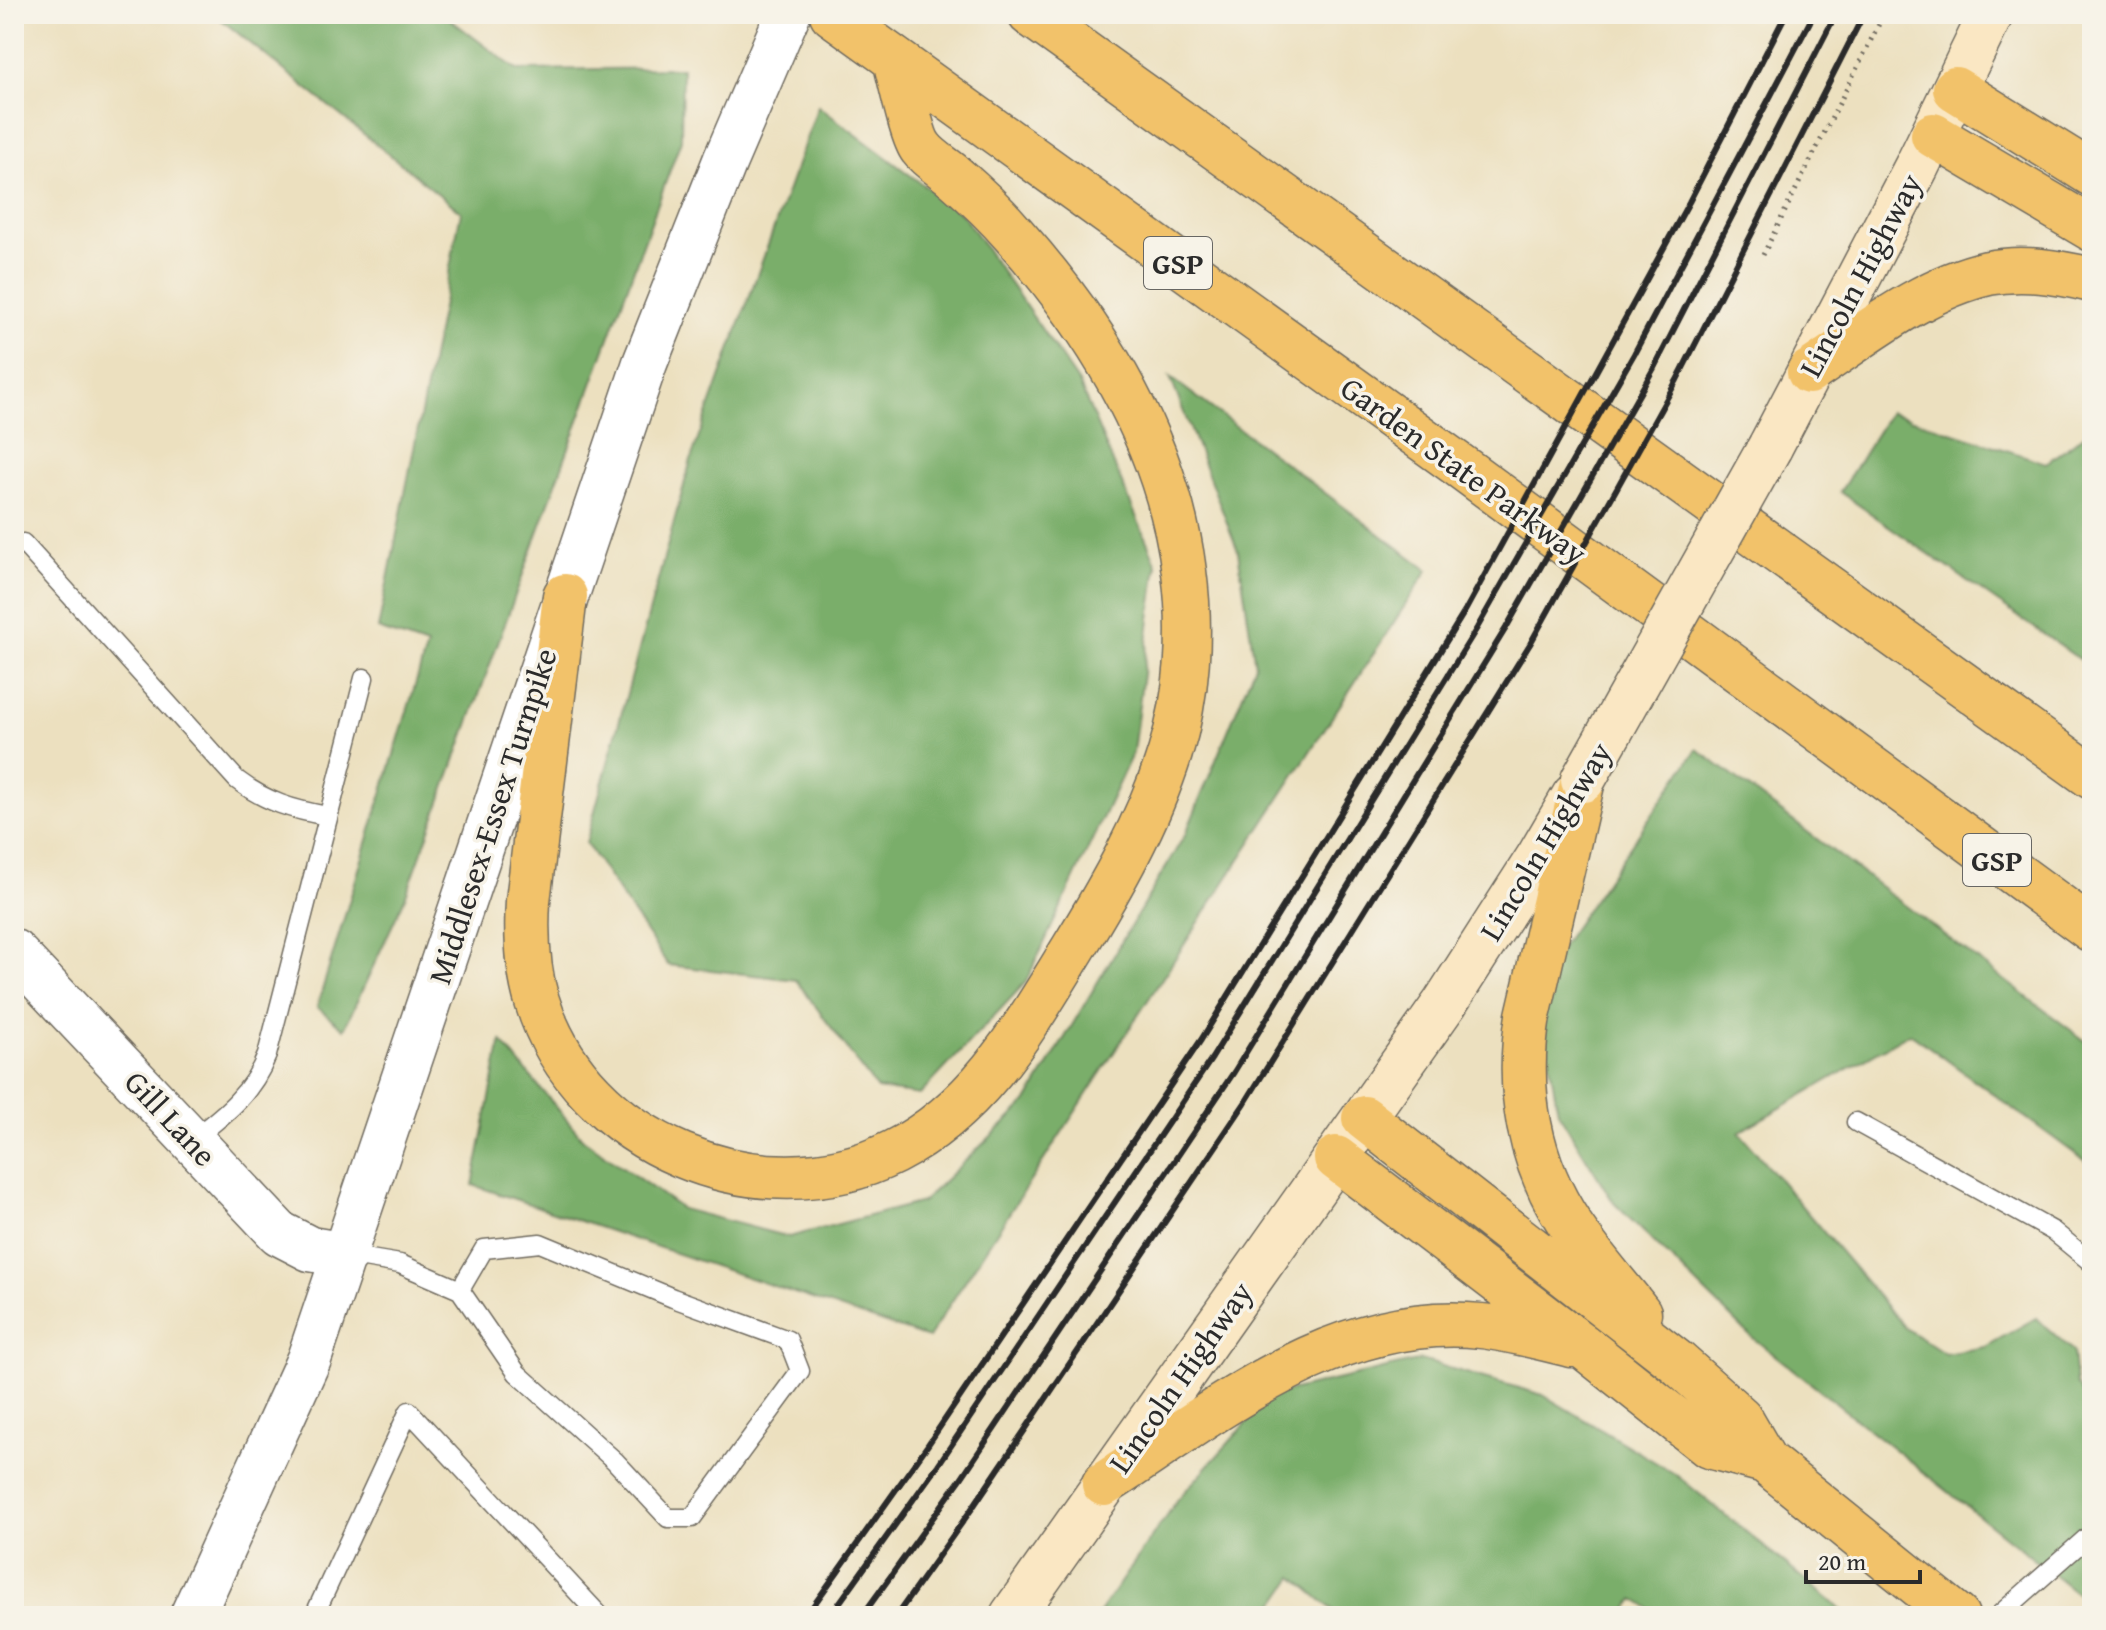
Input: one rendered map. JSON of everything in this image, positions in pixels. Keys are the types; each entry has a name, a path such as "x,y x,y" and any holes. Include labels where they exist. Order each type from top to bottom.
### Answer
{"highway":[{"name":"Garden State Parkway","path":"832,14 1472,475 2092,930"},
{"path":"1030,14 2090,773"},
{"path":"565,596 526,937 537,1003 567,1063 588,1090 615,1116 680,1156 715,1169 781,1177 817,1175 855,1167 890,1154 921,1137 971,1095 1007,1053 1105,897 1131,847 1171,752 1187,664 1188,620 1179,537 1169,494 1140,418 1095,340 1040,264 980,198 919,147 895,60"},
{"path":"1955,89 2092,174"},
{"path":"1933,135 2092,229"},
{"path":"1809,372 1917,302 1965,280 1988,273 2036,270 2092,280"},
{"path":"1583,780 1528,1016 1523,1053 1526,1116 1547,1184 1571,1226 1677,1362"},
{"path":"1364,1118 1677,1362 1740,1418 1765,1461 1957,1616"},
{"path":"1336,1158 1709,1446 1765,1461"},
{"path":"1104,1484 1261,1383 1350,1341 1415,1329 1479,1326 1588,1350"}],"main road":[{"name":"Lincoln Highway","path":"1012,1616 1493,930 1583,780 1770,447 1933,135 1991,14"}],"street":[{"name":"Middlesex-Essex Turnpike","path":"192,1616 309,1359 650,350 788,14"},
{"name":"Gill Lane","path":"14,952 279,1233 310,1249 346,1255"}],"lane":[{"path":"23,543 237,780 270,801 291,809 328,816"},
{"path":"192,1140 237,1103 260,1073 273,1037 364,678"},
{"path":"1856,1122 2053,1231 2092,1263"},
{"path":"346,1255 400,1264 460,1290 517,1373 615,1461 668,1518 692,1518 800,1371 788,1340 673,1298 540,1243 484,1249 460,1290"},
{"path":"314,1616 409,1411 600,1616"},
{"path":"1998,1616 2092,1533"}],"path":[{"path":"1763,255 1884,14"}],"green space":[{"path":"214,14 443,14 517,70 682,68 681,140 405,898 344,1029 317,1007 427,646 378,629 461,212"},
{"path":"818,106 962,214 1079,383 1157,565 1133,752 1026,982 920,1095 877,1089 796,980 668,965 586,843 692,456"},
{"path":"1170,377 1428,570 928,1338 473,1185 501,1041 583,1139 682,1209 789,1237 922,1202 1026,1103 1186,833 1255,665 1238,551"},
{"path":"1890,412 2046,463 2092,429 2092,668 1840,492"},
{"path":"1697,749 2092,1046 2092,1166 1910,1033 1739,1132 1904,1327 1945,1354 1985,1347 2036,1318 2073,1351 2076,1384 2092,1405 2092,1605 1748,1334 1614,1203 1558,1112 1536,983"},
{"path":"1421,1360 1543,1395 1675,1474 1849,1616 1663,1616 1634,1599 1623,1616 1340,1616 1294,1577 1267,1616 1097,1616 1178,1499 1272,1395"}],"railway":[{"path":"806,1616 927,1446 1201,1040 1465,611 1689,202 1786,14"},
{"path":"830,1616 938,1465 1212,1058 1477,628 1634,354 1814,14"},
{"path":"862,1616 960,1480 1234,1072 1506,628 1654,368 1836,14"},
{"path":"896,1616 1245,1103 1530,644 1677,380 1864,14"}]}
